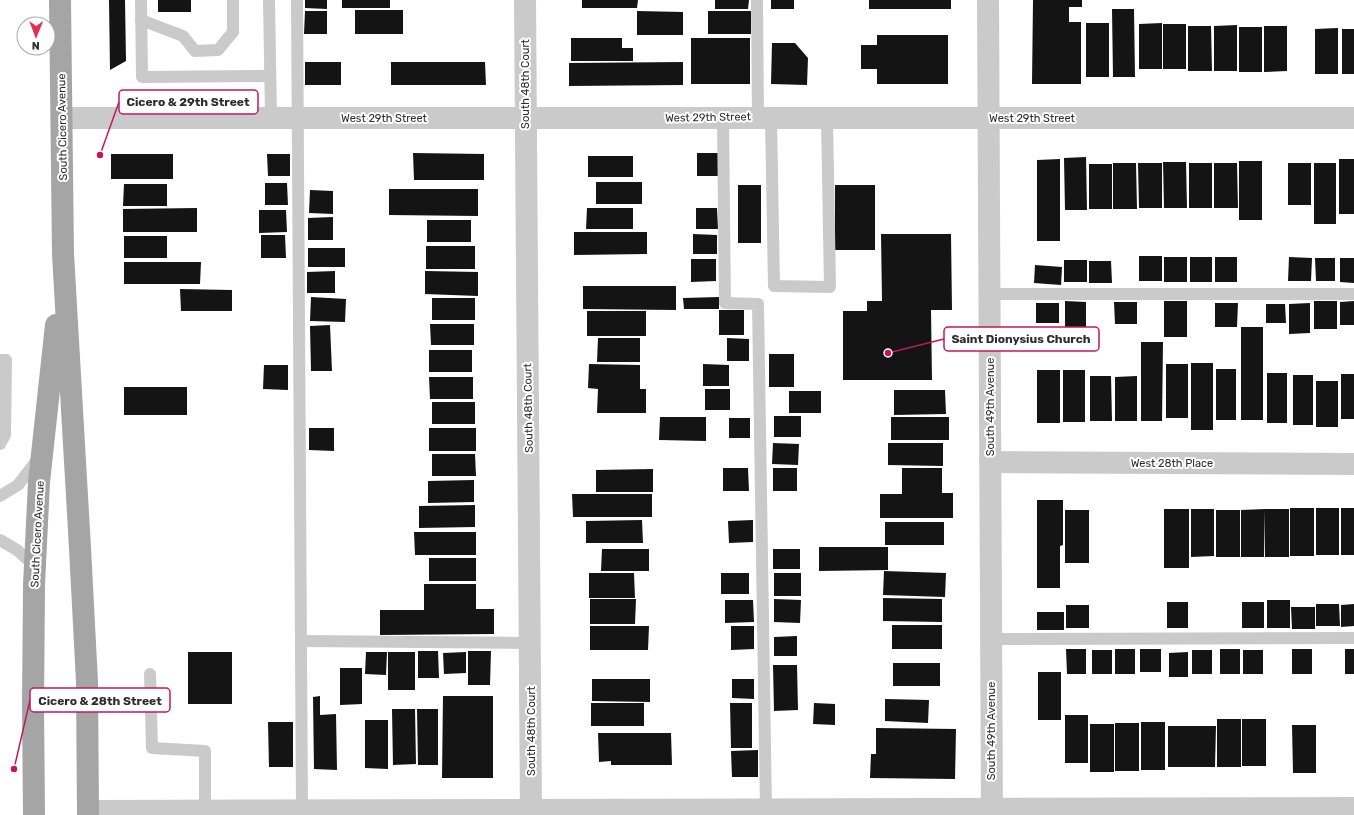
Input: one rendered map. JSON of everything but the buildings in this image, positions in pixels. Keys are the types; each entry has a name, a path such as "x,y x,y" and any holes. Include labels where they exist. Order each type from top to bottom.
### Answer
{"main road":[{"name":"South Cicero Avenue","path":"60,0 63,254 86,674 88,813"},
{"name":"South Cicero Avenue","path":"34,815 33,706 38,482 52,372 63,254"}],"street":[{"name":"South 48th Court","path":"525,0 531,813"},
{"name":"South 49th Avenue","path":"988,0 992,812"},
{"name":"West 29th Street","path":"62,118 1354,118"},
{"name":"West 28th Place","path":"990,462 1354,464"},
{"path":"88,813 205,810 248,813 302,811 531,813 766,810 992,812 1354,808"}],"lane":[{"path":"141,0 142,77 270,76"},
{"path":"141,20 183,36 195,51 218,50 233,32 233,0"},
{"path":"269,0 271,118"},
{"path":"297,0 302,811"},
{"path":"757,0 774,286 830,287 828,118"},
{"path":"723,118 725,303 758,304 766,810"},
{"path":"990,294 1354,294"},
{"path":"0,444 5,434 3,360"},
{"path":"0,496 18,485 42,455"},
{"path":"0,540 17,550 35,566"},
{"path":"991,638 1354,638"},
{"path":"301,641 530,643"},
{"path":"150,674 152,748 205,750 205,810"}],"place":[{"name":"Cicero & 29th Street","path":"100,155"},
{"name":"Saint Dionysius Church","path":"888,353"},
{"name":"Cicero & 28th Street","path":"14,769"}]}
